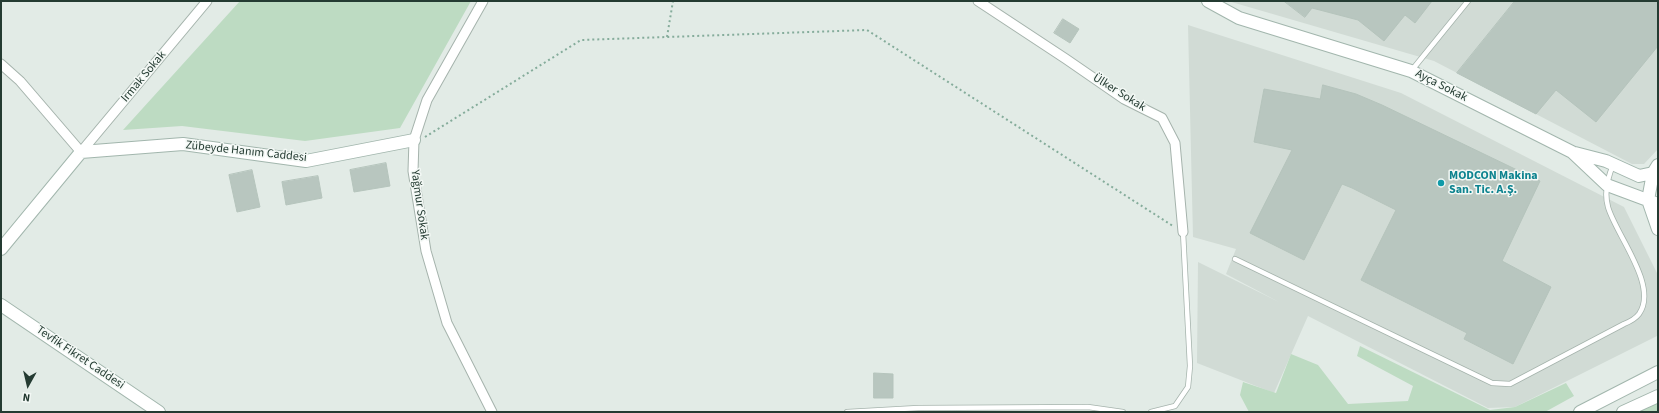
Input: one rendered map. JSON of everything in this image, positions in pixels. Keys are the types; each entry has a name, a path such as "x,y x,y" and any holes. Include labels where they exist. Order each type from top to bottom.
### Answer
{"street":[{"name":"Irmak Sokak","path":"81,152 207,1"},
{"name":"Yağmur Sokak","path":"483,1 427,100 414,142 413,171 426,251 447,323 492,412"},
{"name":"Ülker Sokak","path":"978,1 1124,99 1162,118 1175,143 1183,232"},
{"name":"Ayça Sokak","path":"1208,1 1239,18 1411,71 1572,152 1607,185 1653,202"},
{"path":"1,64 20,81 81,152 1,249"},
{"name":"Zübeyde Hanım Caddesi","path":"81,152 183,144 306,161 414,142"},
{"path":"1572,152 1613,165 1639,176 1655,176 1653,202 1658,230"},
{"name":"Tevfik Fikret Caddesi","path":"1,305 159,412"},
{"path":"1580,412 1658,372"},
{"path":"1623,412 1658,396"}],"lane":[{"path":"1411,71 1468,1"},
{"path":"1235,259 1492,383 1510,384 1624,324 1639,314 1646,297 1641,277 1608,207 1607,185 1613,165"},
{"path":"1151,412 1175,406 1188,387 1190,366 1183,232"},
{"path":"847,412 918,408 1088,407 1123,412"}],"path":[{"path":"667,37 673,1"},
{"path":"414,142 581,40 867,30 1183,232"}],"shaded area":[{"path":"1228,1 1658,1 1658,149 1644,164 1632,164 1434,61"},
{"path":"1188,25 1401,93 1624,207 1658,275 1657,336 1515,407 1488,408 1308,316 1274,393 1197,363 1198,262 1279,302 1226,274 1236,249 1193,237"}],"green space":[{"path":"240,1 471,1 400,128 305,141 182,126 123,130"},
{"path":"1360,346 1490,410 1515,407 1566,383 1574,396 1545,412 1249,412 1240,395 1243,382 1276,393 1291,354 1318,365 1348,404 1408,401 1413,386 1357,356"},
{"path":"1658,396 1658,412 1623,412"}],"building":[{"path":"1284,1 1432,1 1415,23 1405,15 1384,41 1358,20 1312,8 1305,17"},
{"path":"1515,1 1658,1 1658,46 1596,122 1556,90 1536,114 1457,73"},
{"path":"1063,19 1079,29 1070,43 1054,33"},
{"path":"1323,85 1356,94 1382,105 1540,181 1502,261 1551,287 1513,364 1464,339 1467,333 1361,280 1396,210 1352,188 1342,184 1304,260 1250,233 1292,150 1254,142 1264,89 1320,99"},
{"path":"386,163 390,186 354,192 350,170"},
{"path":"252,170 260,207 237,212 229,175"},
{"path":"318,176 322,198 286,205 282,182"},
{"path":"874,373 893,374 893,398 874,398"}],"place":[{"name":"MODCON Makina San. Tic. A.Ş.","path":"1441,183"}]}
